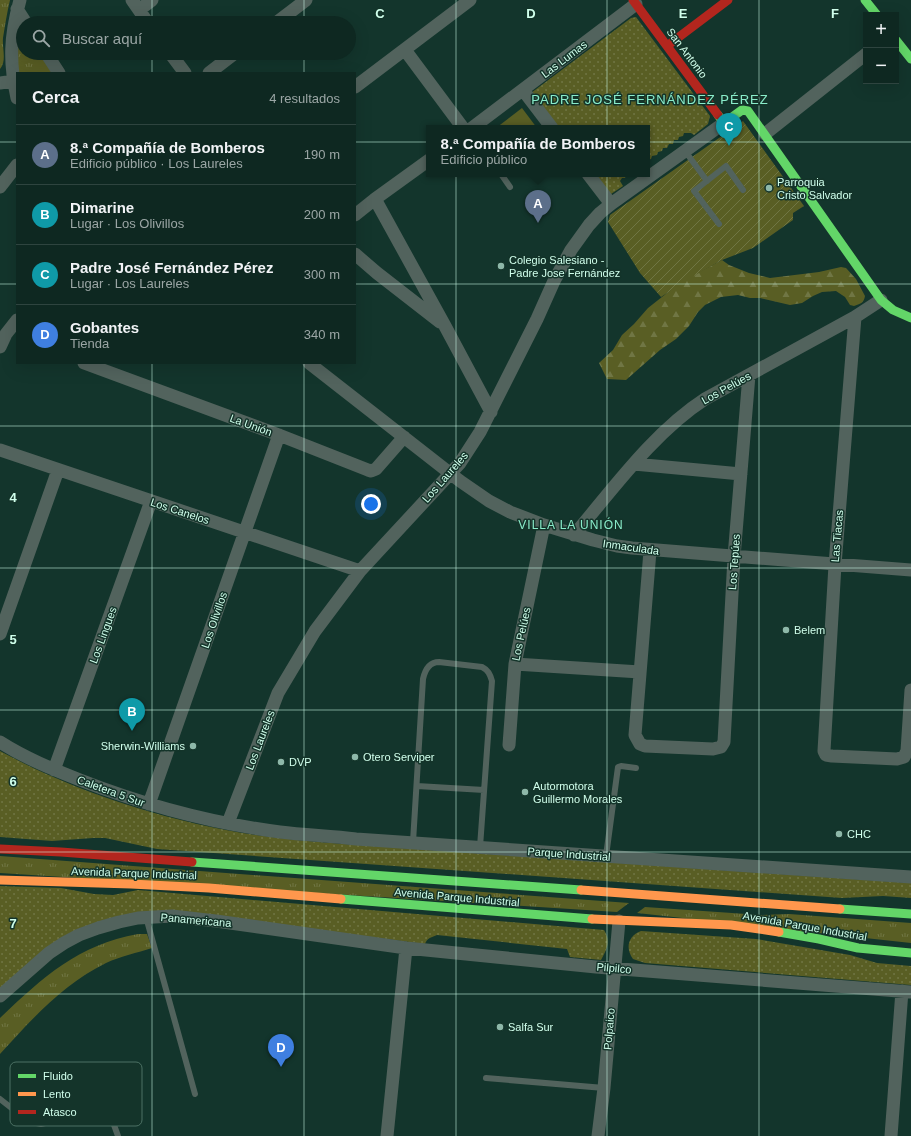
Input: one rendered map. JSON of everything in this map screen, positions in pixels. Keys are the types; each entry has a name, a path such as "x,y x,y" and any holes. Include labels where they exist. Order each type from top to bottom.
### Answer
{"main road":[{"path":"667,46 728,0"},
{"path":"865,0 875,12"},
{"name":"San Antonio","path":"634,2 724,123"},
{"path":"899,44 911,59"},
{"path":"724,123 740,111 746,110 750,113 880,300 893,310 911,318"},
{"name":"Avenida Parque Industrial","path":"0,849 61,852 911,914"},
{"name":"Avenida Parque Industrial","path":"0,880 209,888 619,921 731,925 761,928 858,948 911,953"},
{"path":"645,903 661,898 677,896"},
{"path":"619,921 631,911"}],"street":[{"path":"143,16 135,5 152,0"},
{"path":"285,16 306,0"},
{"path":"356,86 470,0"},
{"name":"Las Lumas","path":"476,125 523,90 634,2"},
{"path":"18,4 23,16"},
{"path":"16,94 13,82 11,49 18,4"},
{"path":"404,50 461,125"},
{"path":"765,134 863,56"},
{"path":"51,60 58,72"},
{"path":"175,60 184,72"},
{"path":"210,72 227,60"},
{"path":"0,83 13,82"},
{"path":"523,90 550,125"},
{"name":"Los Laureles","path":"650,176 724,123"},
{"path":"356,214 426,162"},
{"path":"0,187 16,166"},
{"path":"590,177 611,204"},
{"name":"Los Laureles","path":"228,823 278,693 316,631 360,571 460,463 491,412 554,281 571,250 589,225 611,204 648,177"},
{"path":"375,199 491,412"},
{"path":"356,255 445,326"},
{"name":"Los Pelúes","path":"574,535 634,464 678,418 691,408 855,318 880,300"},
{"name":"Las Tiacas","path":"855,318 835,564 824,750 826,755 897,759 904,757 907,751 911,690"},
{"path":"0,347 16,322"},
{"name":"La Unión","path":"87,364 279,435 371,471 376,469 404,437"},
{"name":"Inmaculada","path":"310,364 489,501 510,512 544,525 574,535 617,546 650,551 911,570"},
{"name":"Los Tepúes","path":"640,672 635,735 640,744 645,746 713,749 721,747 724,742 734,557 749,375"},
{"name":"Los Olivillos","path":"150,804 279,435"},
{"name":"Los Canelos","path":"0,450 360,571"},
{"path":"634,464 741,474"},
{"path":"0,634 58,470"},
{"name":"Los Lingues","path":"54,770 151,501"},
{"name":"Los Pelúes","path":"509,745 515,664 544,525"},
{"path":"515,664 640,672 650,551"},
{"name":"Caletera 5 Sur","path":"0,742 24,756 54,770 114,794 187,814 228,823"},
{"name":"Parque Industrial","path":"228,823 281,832 356,839 911,877"},
{"name":"Panamericana","path":"0,996 40,960 70,940 107,925 146,917 172,916 197,918 318,935"},
{"name":"Polpaico","path":"598,1136 604,1088 619,921"},
{"name":"Pilpilco","path":"318,935 406,948 615,968 907,991"},
{"path":"387,1136 406,948"},
{"path":"891,1136 907,991"}],"lane":[{"path":"685,150 707,181"},
{"path":"719,224 694,191 726,166 743,190"},
{"path":"503,177 510,187"},
{"path":"413,842 423,679 429,665 439,662 482,667 486,669 492,681 480,847"},
{"path":"606,856 618,767 622,766 636,768"},
{"path":"417,786 484,790"},
{"path":"146,917 195,1094"},
{"path":"486,1078 604,1088"},
{"path":"0,1099 10,1107"},
{"path":"114,1126 118,1136"}],"green space":[{"path":"0,0 10,0 3,38 3,62 0,69"},
{"path":"636,17 710,116 708,124 694,135 691,133 684,133 678,140 674,140 673,144 669,144 667,148 663,148 662,151 658,152 657,155 652,156 650,159 650,125 555,125 531,93 631,18"},
{"path":"18,60 44,60 51,72 17,72"},
{"path":"522,108 535,125 500,125"},
{"path":"743,121 804,206 793,213 793,220 753,248 722,260 690,278 661,297 640,273 608,222 610,215"},
{"path":"593,177 625,177 622,178 620,181 623,186 608,196"},
{"path":"722,260 729,265 749,273 770,278 819,272 841,267 846,268 856,279 865,296 864,300 854,306 850,305 845,297 836,291 822,292 802,303 790,305 760,298 750,298 738,295 721,297 705,305 698,312 689,326 676,339 660,350 626,380 607,379 599,363 613,350 622,335 648,308 681,282"},
{"path":"0,751 60,780 124,804 190,822 256,835 333,843 911,883 911,898 883,896 842,898 157,849 105,838 52,841 0,837"},
{"path":"0,856 629,903 617,912 0,873"},
{"path":"0,886 61,888 94,894 113,895 138,890 604,930 608,941 601,960 570,957 567,949 437,935 428,939 425,944 315,930 117,917 0,989"},
{"path":"645,907 761,915 789,914 911,923 911,943 637,913"},
{"path":"641,931 756,939 850,955 877,963 911,966 911,985 645,963 633,959 629,951 629,943 631,939"},
{"path":"138,934 147,934 152,948 123,956 106,963 76,981 48,1004 0,1054 0,1018 31,989 47,976 79,955 97,946"}],"traffic: fast":[{"path":"865,0 875,12"},
{"path":"899,44 911,59"},
{"path":"718,115 724,123 742,110 748,111 881,300 893,310 911,318"},
{"path":"192,862 581,890"},
{"path":"341,899 592,919"},
{"path":"840,909 911,914"},
{"path":"779,932 858,948 911,953"}],"traffic: slow":[{"path":"0,880 209,888 341,899"},
{"path":"581,890 840,909"},
{"path":"592,919 731,925 779,932"}],"traffic: jam":[{"path":"633,0 718,115"},
{"path":"667,46 728,0"},
{"path":"0,849 192,862"}],"place":[{"name":"Padre José Fernández Pérez","path":"729,146"},
{"name":"Parroquia Cristo Salvador","path":"769,188"},
{"name":"8.ª Compañía de Bomberos","path":"538,223"},
{"name":"Colegio Salesiano - Padre Jose Fernández","path":"501,266"},
{"name":"Belem","path":"786,630"},
{"name":"Dimarine","path":"132,731"},
{"name":"Sherwin-Williams","path":"193,746"},
{"name":"Otero Serviper","path":"355,757"},
{"name":"DVP","path":"281,762"},
{"name":"Autormotora Guillermo Morales","path":"525,792"},
{"name":"CHC","path":"839,834"},
{"name":"Salfa Sur","path":"500,1027"},
{"name":"Gobantes","path":"281,1067"}],"district":[{"name":"PADRE JOSÉ FERNÁNDEZ PÉREZ","path":"650,99"},
{"name":"VILLA LA UNIÓN","path":"571,525"}]}
